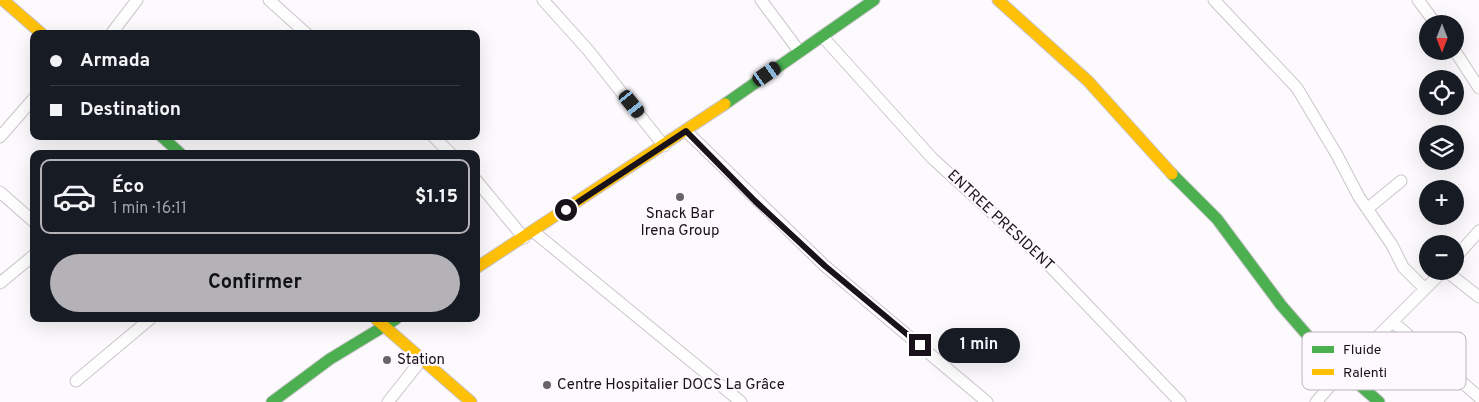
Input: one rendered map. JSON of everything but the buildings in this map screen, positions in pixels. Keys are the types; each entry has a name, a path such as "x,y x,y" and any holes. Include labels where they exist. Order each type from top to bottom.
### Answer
{"main road":[{"path":"3,0 37,30"},
{"path":"480,266 664,146 874,0"},
{"path":"998,0 1088,81 1123,118 1162,164 1217,219 1281,305 1304,332"},
{"path":"165,140 177,150"},
{"path":"272,402 380,322 471,402"},
{"path":"1365,390 1379,402"}],"street":[{"path":"114,30 137,0"},
{"path":"269,0 302,30"},
{"path":"543,0 588,50 664,146"},
{"path":"761,0 799,51"},
{"path":"1214,0 1296,88 1367,209 1392,245 1403,267 1425,289"},
{"path":"1425,2 1432,15"},
{"name":"ENTREE PRESIDENT","path":"822,36 932,158 1045,261 1180,402"},
{"path":"1461,60 1479,88"},
{"path":"0,137 30,103"},
{"path":"686,131 755,201 825,266 987,402"},
{"path":"437,140 447,150"},
{"path":"1367,209 1401,181"},
{"path":"480,184 529,235 740,402"},
{"path":"0,192 30,218"},
{"path":"1464,248 1479,231"},
{"path":"0,283 30,258"},
{"path":"1383,332 1434,280"},
{"path":"1456,280 1479,297"},
{"path":"76,381 143,322"},
{"path":"1393,322 1404,332"},
{"path":"388,402 422,359"},
{"path":"1466,386 1479,397"},
{"path":"1316,402 1326,390"}],"traffic: fast":[{"path":"725,104 874,0"},
{"path":"165,140 177,150"},
{"path":"1172,174 1217,219 1281,305 1304,332"},
{"path":"272,402 330,359 391,322"},
{"path":"1365,390 1379,402"}],"traffic: slow":[{"path":"3,0 37,30"},
{"path":"998,0 1088,81 1172,174"},
{"path":"480,265 725,104"},
{"path":"379,322 471,402"}],"place":[{"name":"Snack Bar Irena Group","path":"680,197"},
{"name":"Station","path":"387,360"},
{"name":"Centre Hospitalier DOCS La Grâce","path":"547,385"}],"route":[{"path":"566,210 686,131 755,201 825,266 920,345"}]}
